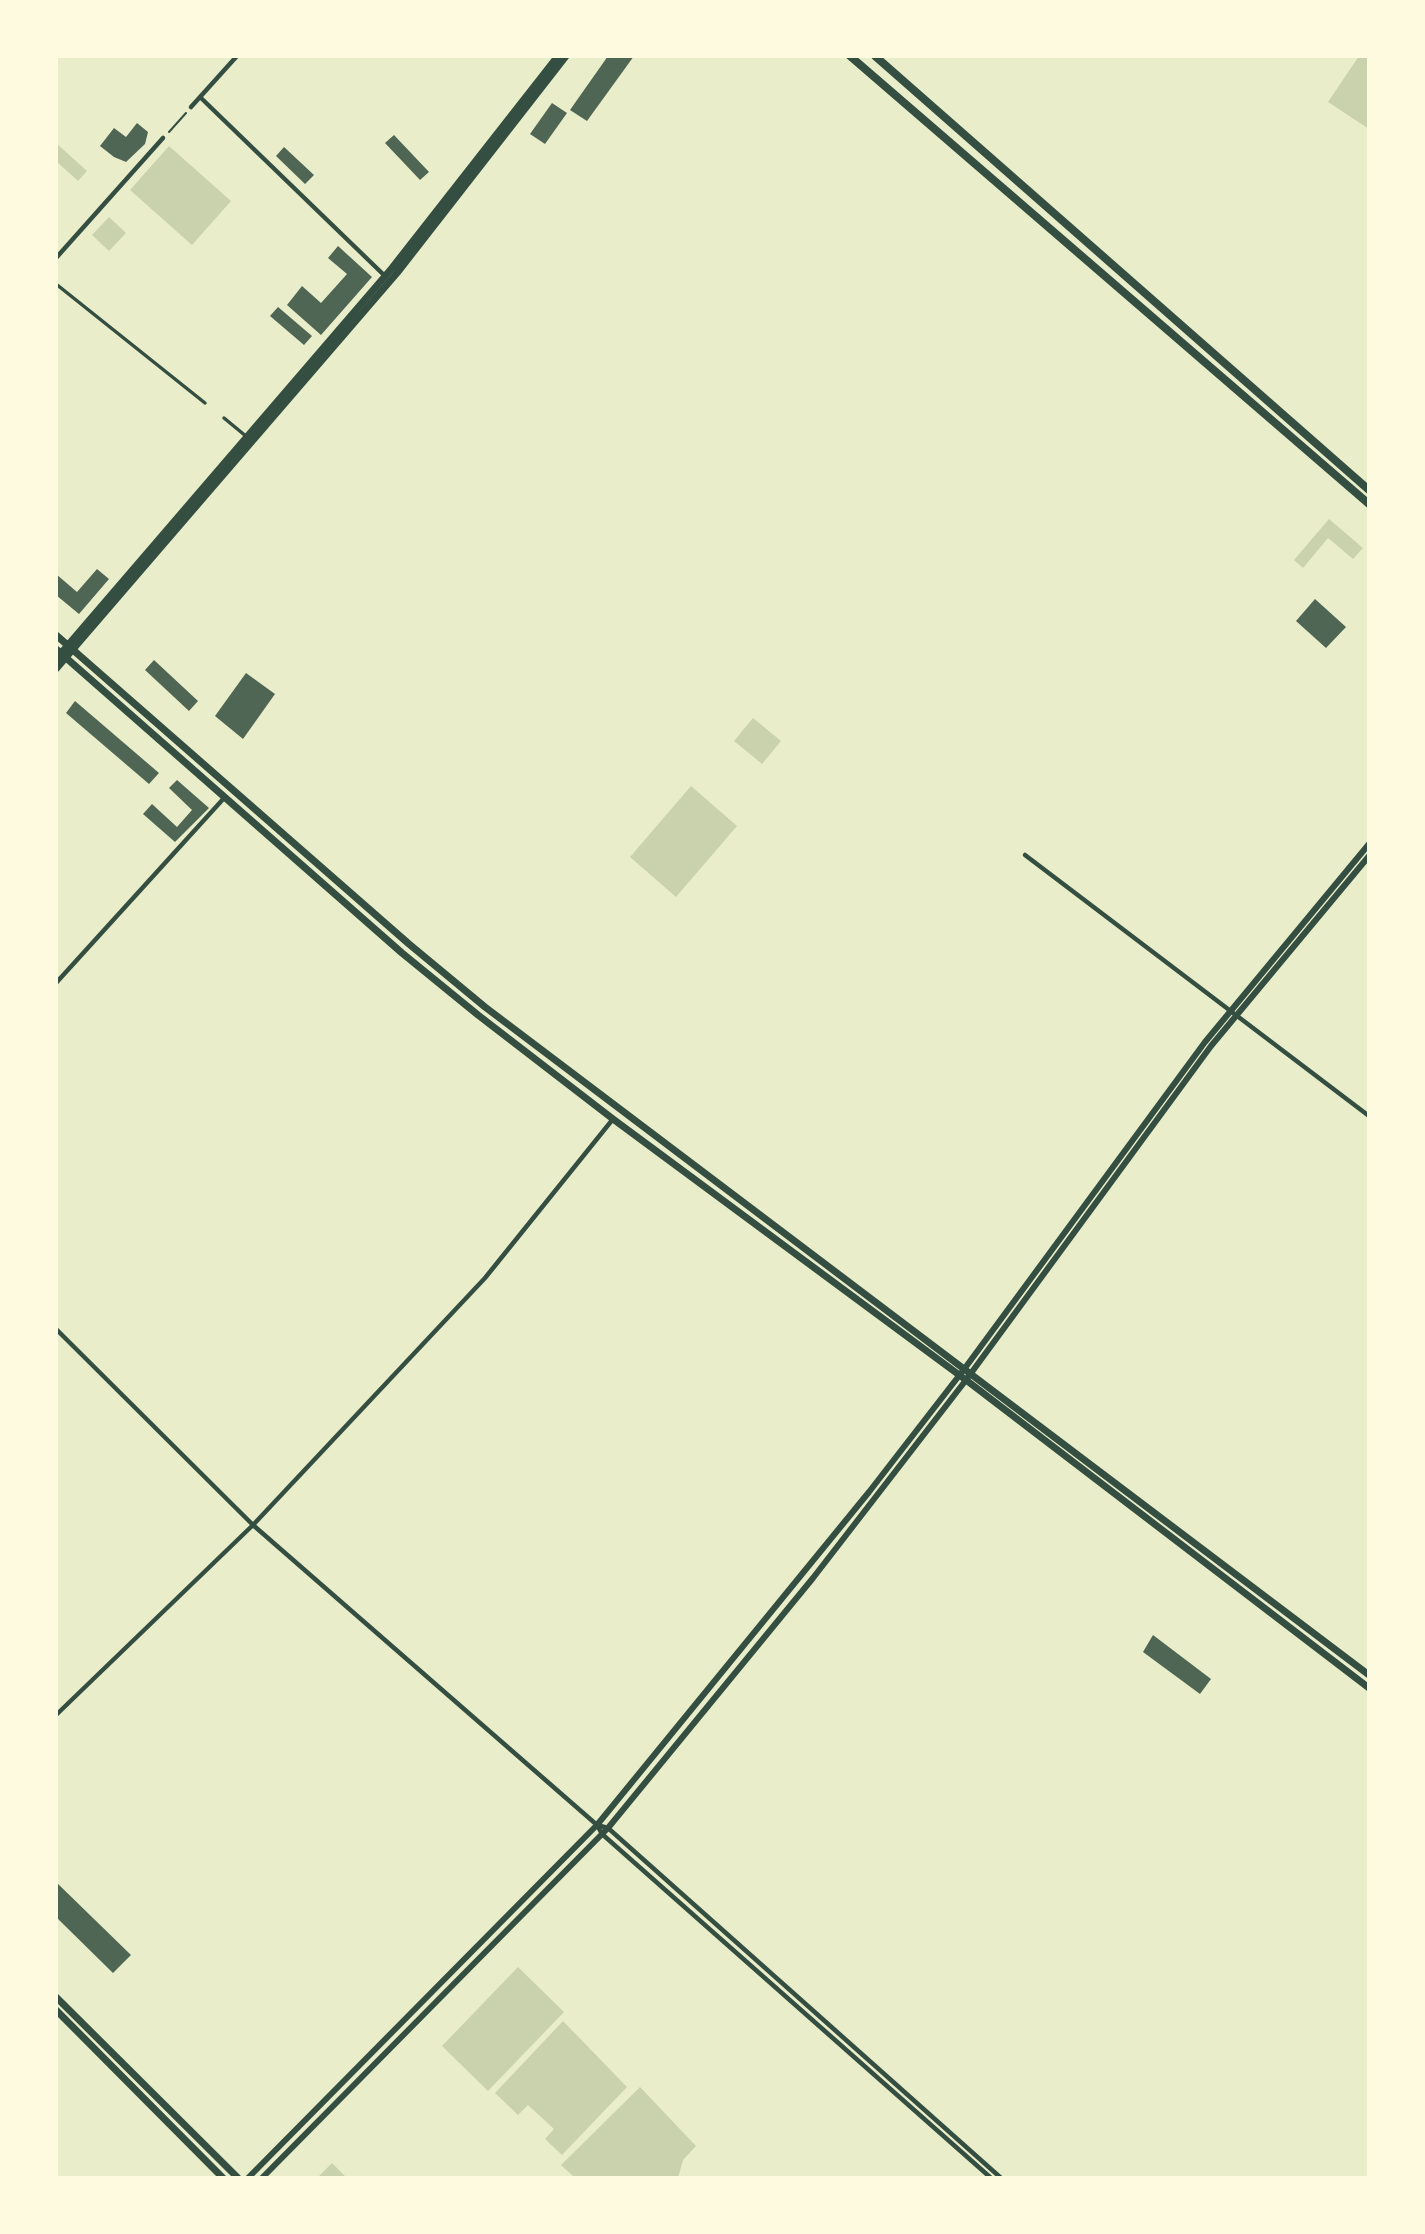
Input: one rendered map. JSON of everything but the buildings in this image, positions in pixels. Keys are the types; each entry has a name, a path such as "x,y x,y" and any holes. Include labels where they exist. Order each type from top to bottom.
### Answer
{"main road":[{"path":"70,648 387,278 558,56"},
{"path":"56,669 60,655 70,648 252,441 566,56"},
{"path":"850,56 1369,504"},
{"path":"875,56 1369,490"},
{"path":"56,635 485,1007 1369,1675"},
{"path":"60,655 402,953 613,1119 963,1378 1369,1688"},
{"path":"56,1997 238,2178"},
{"path":"56,2010 223,2178"}],"street":[{"path":"227,56 232,61"},
{"path":"191,107 237,56"},
{"path":"200,97 387,278"},
{"path":"56,258 163,138"},
{"path":"56,284 205,403"},
{"path":"224,418 252,441"},
{"path":"56,983 226,797"},
{"path":"262,2178 608,1828 813,1578 1232,1013 1369,844"},
{"path":"1025,855 1369,1116"},
{"path":"1232,1013 1369,856"},
{"path":"56,1715 253,1525 485,1278 613,1119"},
{"path":"56,1329 253,1525 597,1825 602,1835 990,2178"},
{"path":"248,2178 597,1825 963,1378"},
{"path":"597,1825 608,1828 1001,2178"}],"path":[{"path":"163,138 191,107"}],"green space":[{"path":"1359,56 1369,56 1369,129 1328,102"},
{"path":"56,143 87,171 78,181 56,161"},
{"path":"169,146 231,201 192,245 130,190"},
{"path":"109,217 126,233 109,251 92,235"},
{"path":"1329,519 1363,548 1353,559 1328,538 1303,568 1294,560"},
{"path":"753,718 781,741 762,764 734,741"},
{"path":"691,786 737,826 676,897 630,857"},
{"path":"518,1967 564,2012 488,2091 442,2046"},
{"path":"563,2021 627,2087 562,2155 545,2139 554,2129 528,2105 518,2115 495,2093"},
{"path":"640,2087 696,2146 683,2160 678,2178 575,2178 561,2165"},
{"path":"332,2163 347,2178 317,2178"}]}
